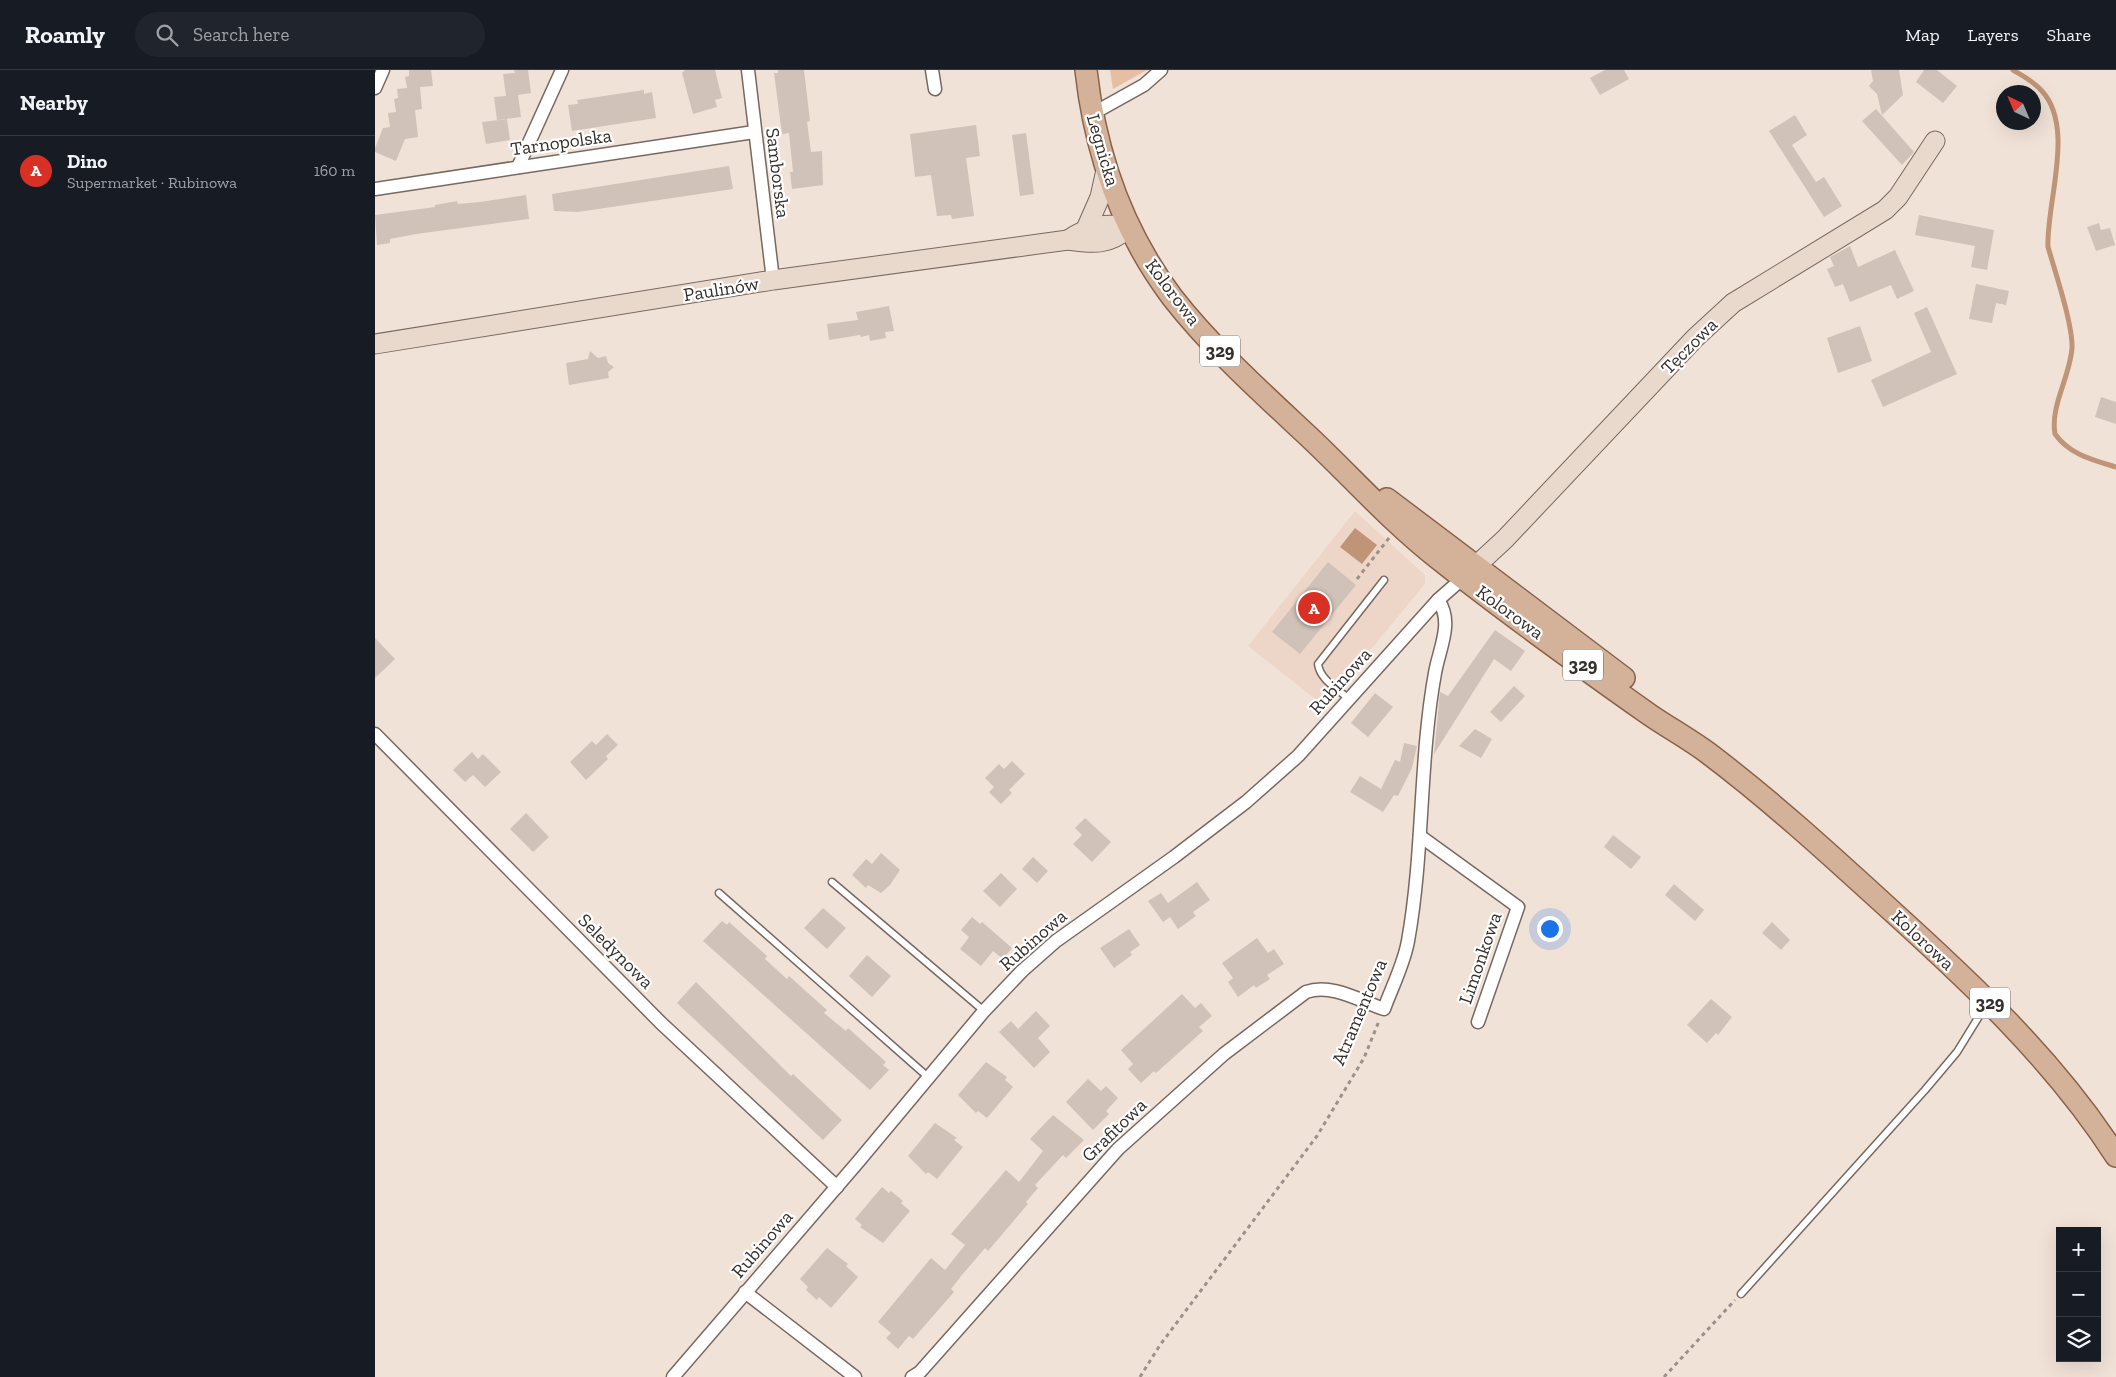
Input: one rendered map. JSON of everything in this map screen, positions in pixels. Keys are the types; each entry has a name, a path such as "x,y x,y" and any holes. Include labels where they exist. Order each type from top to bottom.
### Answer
{"main road":[{"name":"Legnicka","path":"1086,70 1092,114 1106,170 1130,227"},
{"name":"Kolorowa","path":"1130,227 1155,270 1190,318 1229,360 1331,457 1353,483 1399,526 1470,572 1653,717 1704,750 1845,869 1988,1002 2059,1077 2097,1126 2116,1156"}],"street":[{"path":"375,88 383,70"},
{"path":"519,167 562,70"},
{"name":"Samborska","path":"747,70 753,132 773,280"},
{"path":"932,70 935,89"},
{"path":"1092,114 1144,86 1161,70"},
{"name":"Tarnopolska","path":"375,189 753,132"},
{"name":"Tęczowa","path":"1470,572 1695,338 1733,303 1885,210 1898,197 1935,141"},
{"path":"1086,230 1101,196 1106,170"},
{"name":"Paulinów","path":"1069,240 1086,230 1103,224 1130,227"},
{"name":"Paulinów","path":"375,344 773,280 1069,240 1096,243 1109,242 1130,227"},
{"name":"Rubinowa","path":"673,1377 837,1187 984,1011 1022,971 1056,941 1174,857 1246,802 1298,756 1438,600 1470,572"},
{"name":"Atramentowa","path":"1385,1009 1407,943 1418,874 1435,673 1446,618 1444,608 1438,600"},
{"name":"Seledynowa","path":"375,734 661,1023 837,1187"},
{"name":"Limonkowa","path":"1420,836 1518,908 1477,1022"},
{"name":"Grafitowa","path":"912,1377 920,1372 1118,1149 1224,1054 1254,1030 1306,992 1317,988 1341,993 1385,1009"},
{"path":"745,1292 855,1377"}],"lane":[{"path":"1349,699 1323,677 1319,672 1318,664 1384,580"},
{"path":"832,882 984,1011"},
{"path":"719,893 928,1077"},
{"path":"1741,1294 1925,1090 1957,1052 1988,1002"}],"path":[{"path":"1357,579 1391,535"},
{"name":"Atramentowa","path":"1141,1377 1160,1345 1317,1136 1363,1058 1385,1009"},
{"path":"1664,1377 1741,1294"}],"shaded area":[{"path":"1110,70 1147,70 1113,89"},
{"path":"1355,511 1425,575 1425,584 1324,706 1248,646"},
{"path":"1355,528 1377,545 1362,564 1340,547"}],"building":[{"path":"409,70 431,70 433,86 420,87 422,109 415,110 418,137 405,139 396,161 375,152 375,148 383,128 390,127 388,113 396,112 394,99 398,98 397,89 407,88 405,77 409,76"},
{"path":"514,70 528,70 531,93 518,95 521,117 497,120 494,97 506,96 503,74 515,73"},
{"path":"685,70 715,70 722,98 715,100 717,107 693,114 682,73"},
{"path":"778,70 804,70 810,121 807,122 811,152 822,151 823,185 792,189 790,172 793,172 789,133 782,134 774,73 778,73"},
{"path":"1605,70 1624,70 1629,79 1600,95 1590,78"},
{"path":"1871,70 1899,70 1903,95 1882,115 1877,94 1869,86 1873,81"},
{"path":"1924,70 1937,70 1957,86 1943,103 1916,82"},
{"path":"644,90 644,94 652,92 656,118 572,131 568,105 578,104 577,100"},
{"path":"1876,109 1914,152 1902,165 1862,121"},
{"path":"1795,115 1807,135 1792,145 1816,182 1824,177 1842,206 1824,217 1769,131"},
{"path":"507,119 510,140 486,144 482,122"},
{"path":"976,125 980,156 966,158 974,216 952,219 951,215 937,216 931,175 915,177 910,134"},
{"path":"1026,133 1034,194 1020,196 1012,135"},
{"path":"729,166 733,189 578,212 554,211 552,194"},
{"path":"526,195 529,219 416,234 390,239 390,243 377,245 375,215 435,207 435,205 457,201 458,204"},
{"path":"1919,215 1994,230 1987,270 1971,267 1975,246 1915,235"},
{"path":"2099,223 2101,230 2110,228 2115,245 2096,251 2087,227"},
{"path":"1850,246 1858,267 1895,250 1914,291 1897,299 1891,285 1850,302 1843,284 1835,287 1827,269 1834,266 1830,257"},
{"path":"1976,284 2009,291 2006,305 1996,303 1992,323 1969,319"},
{"path":"889,306 894,331 885,332 886,338 870,341 869,335 861,337 860,335 829,340 827,324 858,320 856,312"},
{"path":"1927,307 1957,374 1883,407 1871,380 1931,352 1914,313"},
{"path":"1860,326 1872,361 1838,373 1827,338"},
{"path":"590,351 598,358 606,356 608,363 614,367 608,372 609,378 569,385 566,363 588,359"},
{"path":"2101,397 2116,402 2116,424 2095,417"},
{"path":"1328,562 1356,585 1300,654 1272,632"},
{"path":"1495,630 1525,651 1511,671 1494,659 1434,754 1440,692 1448,696"},
{"path":"375,638 395,659 375,678"},
{"path":"1514,686 1525,696 1501,722 1490,712"},
{"path":"1375,693 1393,707 1368,737 1351,723"},
{"path":"1475,729 1492,739 1481,758 1459,746"},
{"path":"607,734 618,745 606,756 608,759 586,780 570,762 592,741 596,745"},
{"path":"1404,743 1417,746 1412,768 1398,796 1394,795 1383,812 1350,792 1360,776 1381,789 1395,760 1400,762"},
{"path":"472,752 478,759 483,754 501,772 485,787 473,775 465,782 453,770"},
{"path":"1012,761 1025,774 1009,790 1012,793 1001,804 989,792 994,787 985,778 999,764 1004,769"},
{"path":"526,813 549,837 533,852 510,829"},
{"path":"1085,818 1111,842 1092,862 1073,844 1082,835 1075,828"},
{"path":"1613,835 1641,857 1631,869 1604,847"},
{"path":"881,853 900,870 890,885 881,893 868,885 866,888 852,875 866,859 872,864"},
{"path":"1033,857 1048,871 1037,883 1022,869"},
{"path":"1001,873 1017,889 1000,907 983,891"},
{"path":"1197,882 1210,900 1193,912 1196,916 1178,929 1170,917 1163,922 1148,901 1161,893 1168,903"},
{"path":"1674,884 1704,910 1695,921 1665,895"},
{"path":"823,908 846,928 827,949 804,928"},
{"path":"972,917 980,924 982,922 1012,948 1003,959 993,951 981,966 960,949 969,937 961,930"},
{"path":"722,921 727,925 729,922 767,956 765,959 787,979 789,976 827,1010 824,1013 846,1031 848,1028 886,1062 883,1065 889,1070 870,1090 703,941"},
{"path":"1772,922 1790,940 1781,950 1762,933"},
{"path":"1129,929 1140,945 1130,952 1132,955 1114,968 1100,948"},
{"path":"1257,938 1268,953 1274,949 1284,964 1267,975 1270,979 1256,988 1254,985 1238,997 1228,982 1233,978 1222,963"},
{"path":"867,955 891,976 872,997 849,976"},
{"path":"696,982 791,1076 793,1074 842,1120 823,1140 677,1003"},
{"path":"1182,994 1195,1008 1201,1003 1212,1016 1199,1027 1203,1031 1156,1073 1154,1071 1141,1083 1128,1069 1133,1064 1121,1050"},
{"path":"1711,999 1732,1017 1718,1035 1716,1033 1707,1043 1687,1025"},
{"path":"1036,1011 1050,1026 1038,1038 1050,1052 1034,1068 999,1032 1011,1021 1018,1029"},
{"path":"986,1062 1007,1077 1005,1080 1013,1087 987,1118 978,1111 976,1113 958,1095"},
{"path":"1088,1079 1101,1091 1106,1086 1118,1098 1106,1111 1109,1114 1093,1130 1066,1102"},
{"path":"1053,1115 1084,1140 1066,1158 1063,1155 1035,1185 1038,1188 1026,1202 1028,1204 988,1251 985,1248 962,1275 951,1289 954,1292 913,1339 909,1336 898,1349 886,1338 891,1333 878,1322 931,1258 945,1270 965,1245 951,1234 1006,1170 1019,1182 1043,1151 1030,1139"},
{"path":"935,1123 957,1138 954,1140 963,1147 937,1179 928,1172 926,1174 908,1156"},
{"path":"882,1187 889,1193 891,1191 903,1201 901,1203 910,1211 883,1243 860,1227 862,1225 855,1219"},
{"path":"827,1248 848,1264 846,1266 858,1277 831,1308 819,1297 817,1300 806,1290 808,1287 800,1279"}],"waterway":[{"path":"2013,70 2031,81 2041,90 2051,105 2057,124 2057,166 2048,247 2067,312 2072,348 2068,370 2055,413 2055,434 2075,452 2116,467"}],"place":[{"name":"Dino","path":"1314,608"}]}
